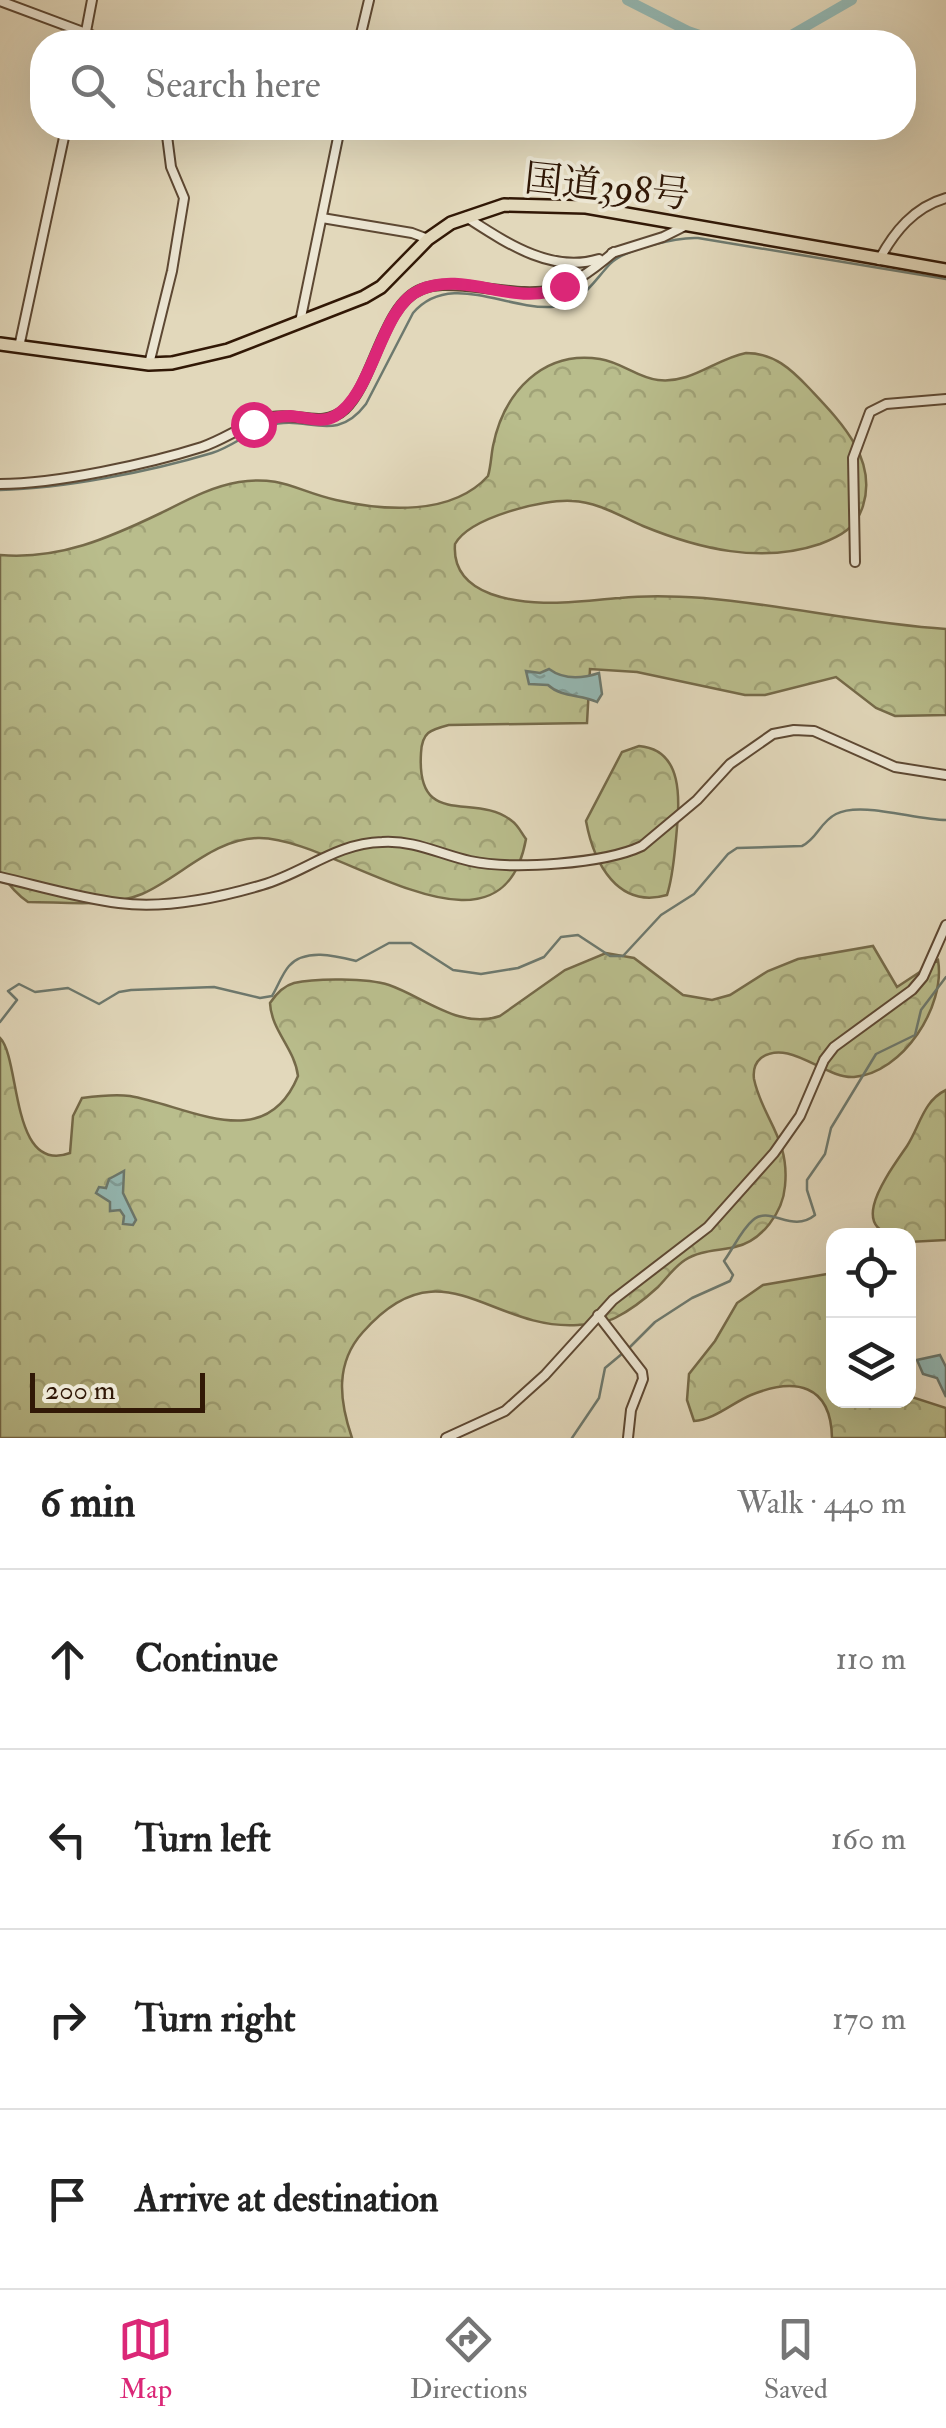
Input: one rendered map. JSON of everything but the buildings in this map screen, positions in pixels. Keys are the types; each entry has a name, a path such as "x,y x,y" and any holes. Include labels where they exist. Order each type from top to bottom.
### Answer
{"highway":[{"name":"国道398号","path":"0,344 148,364 200,358 300,322 381,287 428,239 466,217 504,205 586,207 946,270"}],"street":[{"path":"86,30 92,0"},
{"path":"361,30 369,0"},
{"path":"0,2 66,30"},
{"path":"20,347 63,140"},
{"path":"148,364 172,271 184,198 171,167 168,140"},
{"path":"300,322 338,140"},
{"path":"878,260 898,231 921,208 946,198"},
{"path":"466,217 508,243 547,259 582,264 687,225"},
{"path":"322,218 428,239"},
{"path":"0,484 46,480 169,456 223,440 274,416 329,419 351,402 399,311 418,290 458,286 545,294 564,286 614,252"},
{"path":"855,562 854,458 870,412 886,404 946,399"},
{"path":"0,877 121,904 172,902 266,884 350,845 378,842 409,842 491,864 622,856 642,846 750,749 773,734 794,730 814,731 895,767 946,775"},
{"path":"446,1438 505,1411 545,1375 613,1300 708,1226 774,1154 800,1116 824,1060 834,1047 912,990 923,977 946,925"},
{"path":"598,1315 633,1358 643,1379 631,1410 628,1438"}],"green space":[{"path":"746,353 765,356 789,369 853,441 865,472 866,488 860,514 847,530 828,541 798,550 730,551 664,534 591,504 560,501 491,518 463,534 455,544 459,568 482,590 507,599 555,603 693,597 946,629 946,715 895,716 876,708 836,677 765,695 745,695 637,672 590,669 587,723 449,725 432,731 423,740 421,753 422,777 428,792 451,805 497,813 514,823 526,839 510,879 484,897 451,899 412,890 291,843 258,838 226,845 156,887 115,901 28,902 0,872 0,555 43,554 83,545 208,491 254,480 375,507 437,504 473,489 488,476 498,426 506,408 529,379 544,368 579,358 600,359 651,379 670,380"},
{"path":"639,746 665,757 672,768 678,796 669,888 667,895 650,898 622,889 611,879 595,853 586,821 622,752"},
{"path":"873,946 897,987 938,960 935,997 917,1034 889,1064 854,1077 783,1053 761,1058 754,1079 779,1141 785,1169 783,1196 775,1215 762,1232 745,1244 685,1260 648,1296 621,1315 592,1324 547,1323 443,1292 418,1294 391,1306 354,1344 344,1369 342,1396 352,1438 0,1438 0,1038 7,1050 27,1132 37,1147 51,1155 70,1153 73,1116 82,1098 130,1096 224,1120 246,1120 266,1114 284,1100 298,1076 274,1022 270,1003 294,983 342,979 380,983 457,1016 485,1019 500,1016 565,970 606,953 634,958 683,995 712,1000 730,995 768,971 798,959"},
{"path":"946,1090 946,1240 916,1242 916,1228 879,1228 873,1215 881,1187 927,1107"},
{"path":"826,1274 826,1408 916,1408 916,1398 946,1408 946,1438 832,1438 825,1406 818,1396 796,1386 767,1389 709,1418 694,1421 687,1400 689,1374 715,1341 737,1303 763,1285"}],"water":[{"path":"549,669 573,677 599,673 602,694 597,702 559,692 548,685 529,684 526,671 540,673"},
{"path":"124,1171 123,1193 136,1220 133,1225 123,1224 120,1210 110,1211 110,1202 96,1193"},
{"path":"940,1355 946,1367 946,1397 937,1378 923,1374 917,1360"}],"waterway":[{"path":"627,0 686,30"},
{"path":"800,30 852,0"},
{"path":"0,490 79,483 162,466 219,450 282,423 343,423 366,404 413,313 427,301 460,293 533,306 561,306 585,292 617,259 665,242 698,238 946,279"},
{"path":"0,1022 17,1000 8,991 19,984 35,992 68,988 99,1004 131,990 214,987 260,998 272,996 289,966 303,957 321,955 356,961 389,943 411,943 453,970 481,974 518,968 544,957 561,937 578,935 610,956 623,956 661,915 694,894 737,848 802,846 831,817 859,809 946,820"},
{"path":"629,1348 655,1322 692,1298 730,1281 733,1275 724,1261 753,1220 767,1216 798,1222 815,1215 807,1180 825,1154 831,1128 876,1054 915,1035 921,1010 946,977"},
{"path":"572,1438 599,1398 605,1368 623,1353"}],"route":[{"path":"253,424 274,416 329,419 344,410 399,311 418,290 458,286 545,294 564,286"}]}
